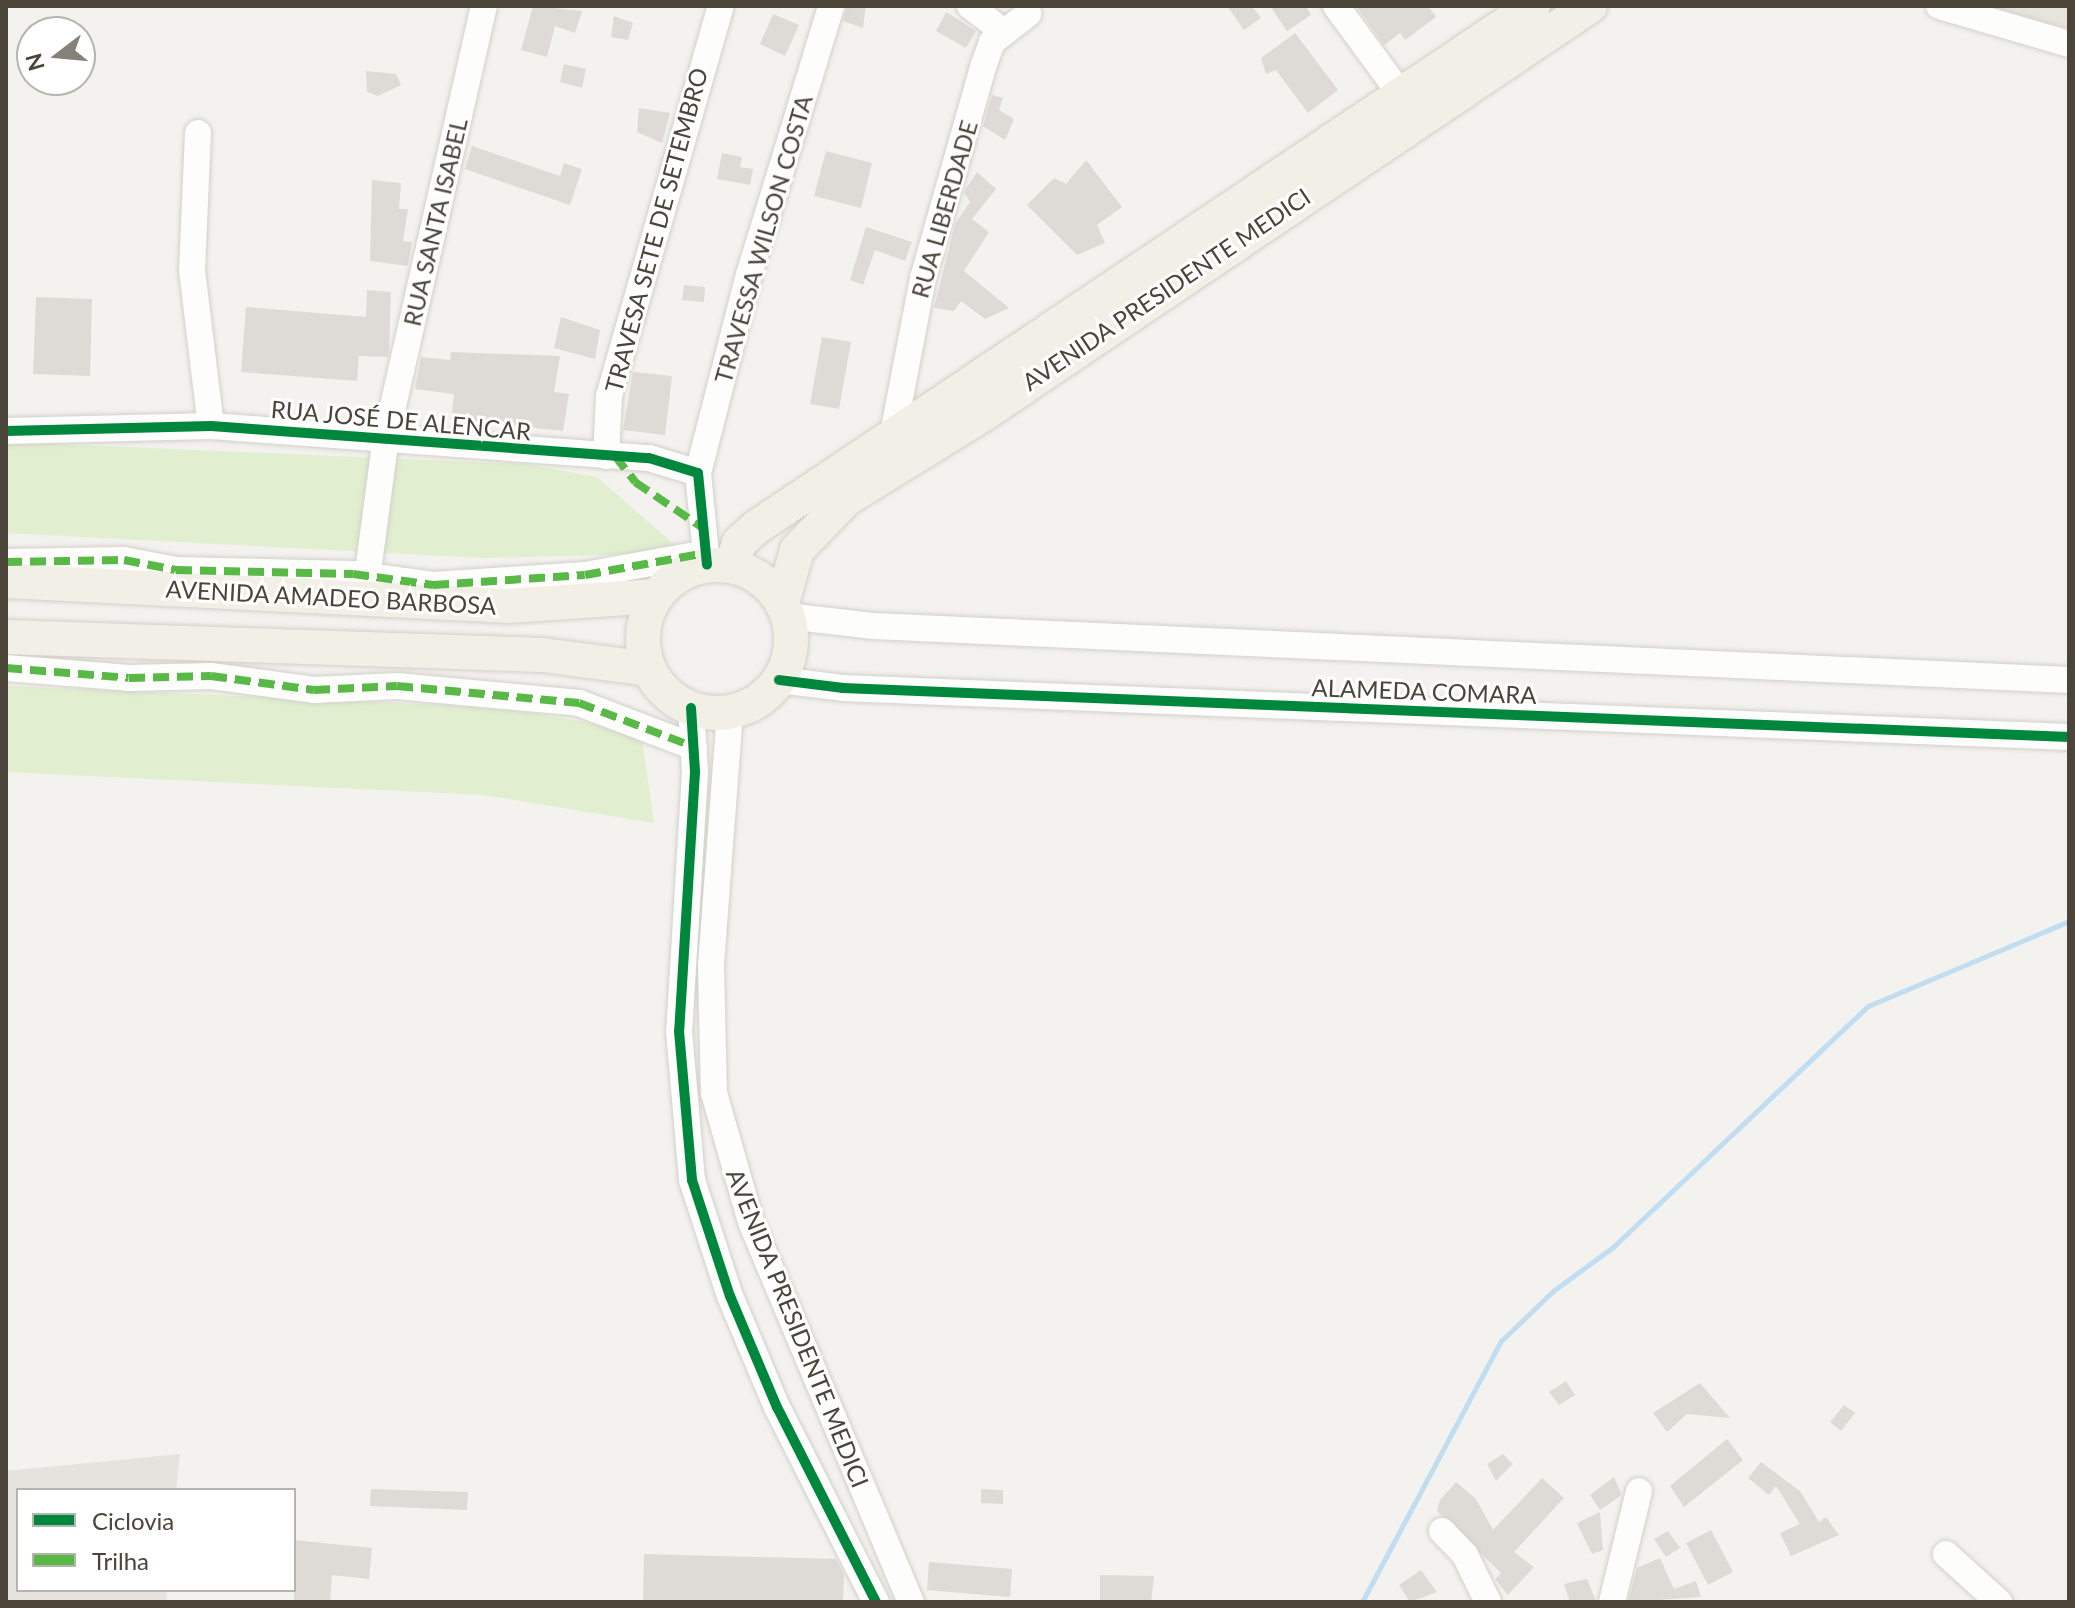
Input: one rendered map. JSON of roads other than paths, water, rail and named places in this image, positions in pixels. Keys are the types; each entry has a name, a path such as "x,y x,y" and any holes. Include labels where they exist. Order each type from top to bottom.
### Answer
{"main road":[{"name":"AVENIDA PRESIDENTE MEDICI","path":"715,561 757,527 893,434 1533,6"},
{"name":"AVENIDA PRESIDENTE MEDICI","path":"785,610 797,550 846,499 982,415 1590,6"},
{"path":"715,561 756,576 785,610 791,638 779,680 748,707 730,712 691,708 659,686 649,669 643,644 656,596 673,578 715,561"},
{"name":"AVENIDA AMADEO BARBOSA","path":"6,581 366,588 508,606 656,596"},
{"name":"AVENIDA AMADEO BARBOSA","path":"6,637 543,655 649,669"}],"street":[{"name":"RUA SANTA ISABEL","path":"366,588 386,437 484,6"},
{"name":"TRAVESA SETE DE SETEMBRO","path":"606,456 609,396 721,6"},
{"name":"TRAVESSA WILSON COSTA","path":"698,473 749,275 831,6"},
{"path":"970,6 1004,32 1028,14"},
{"path":"1336,6 1402,96"},
{"path":"1939,6 1966,9 2069,44"},
{"name":"RUA LIBERDADE","path":"893,434 923,278 983,67 1004,32"},
{"path":"198,133 192,270 211,426"},
{"name":"RUA JOSÉ DE ALENCAR","path":"6,431 211,426 649,458 698,473"},
{"path":"6,562 99,559 366,588 585,575 715,561 698,473"},
{"name":"ALAMEDA COMARA","path":"785,610 874,626 2069,680"},
{"path":"6,668 129,678 211,676 314,690 397,686 579,703 694,747"},
{"name":"ALAMEDA COMARA","path":"779,680 843,688 2069,737"},
{"name":"AVENIDA PRESIDENTE MEDICI","path":"691,708 694,747 679,1031 692,1180 702,1222 777,1407 876,1602"},
{"name":"AVENIDA PRESIDENTE MEDICI","path":"730,712 711,965 714,1093 751,1222 911,1602"},
{"path":"1612,1602 1639,1491"},
{"path":"1442,1531 1465,1555 1488,1602"},
{"path":"1946,1554 1999,1602"}],"waterway":[{"path":"1362,1602 1501,1341 1553,1291 1613,1247 1868,1006 2069,921"}]}
